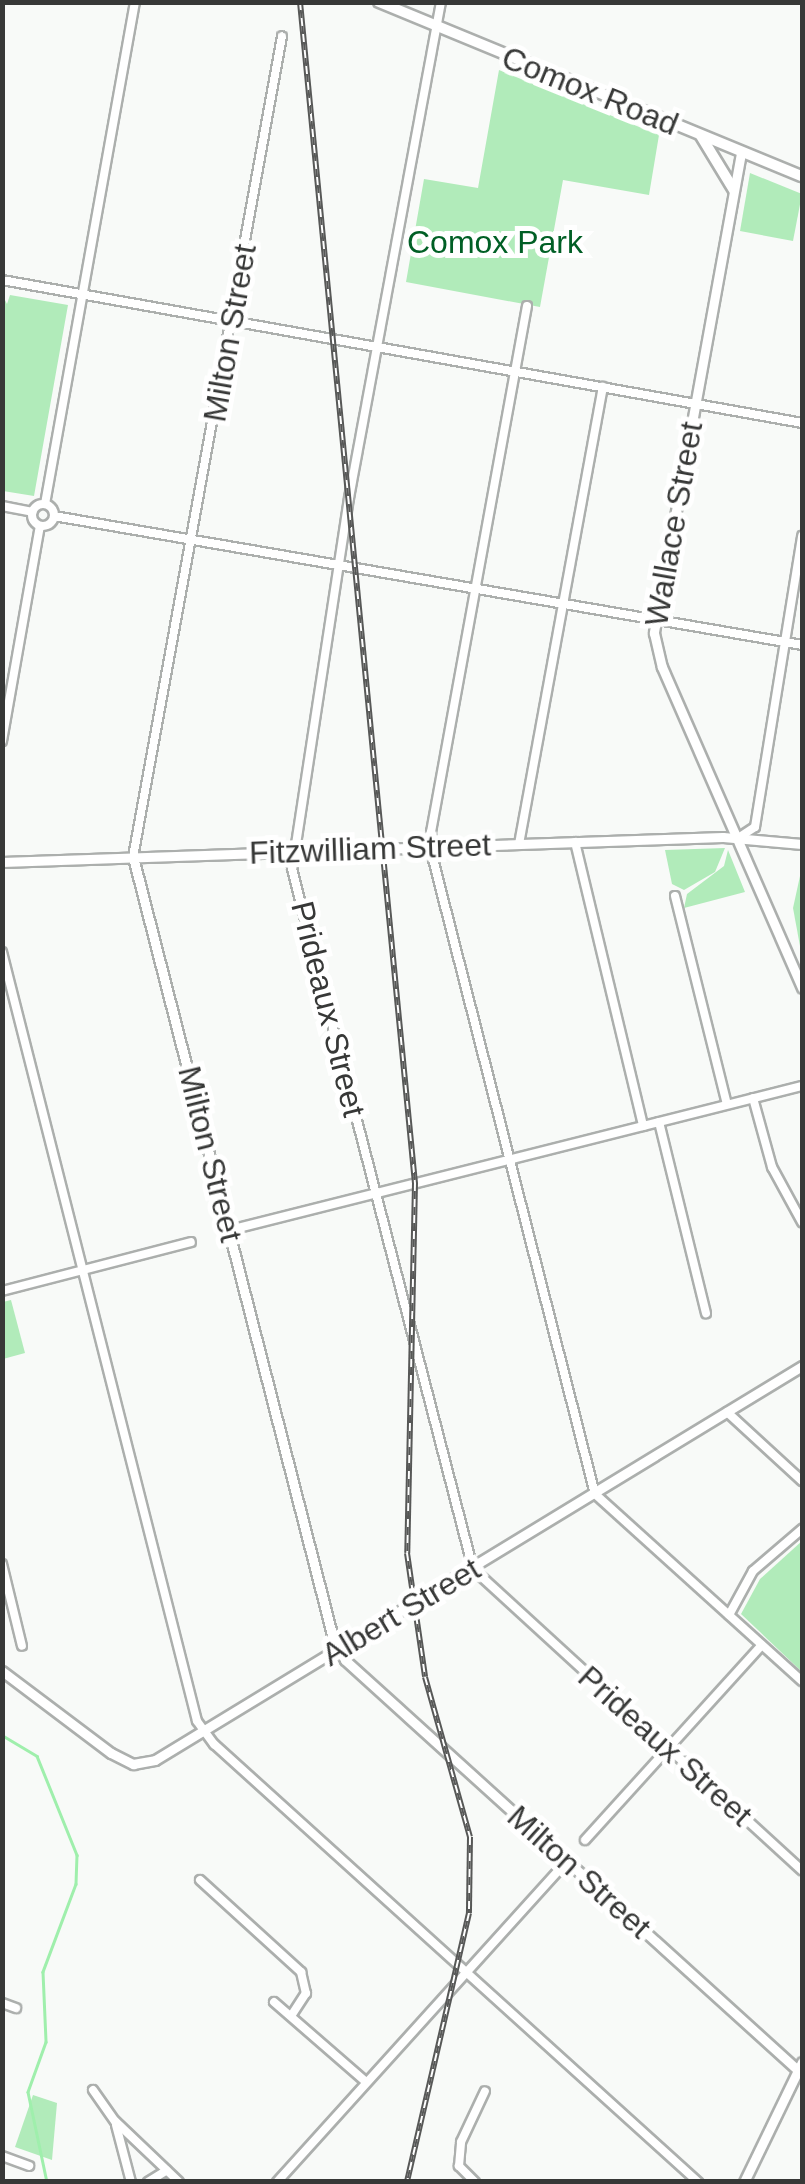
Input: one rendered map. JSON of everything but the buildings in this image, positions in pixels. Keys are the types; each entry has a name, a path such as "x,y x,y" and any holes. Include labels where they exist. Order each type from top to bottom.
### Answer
{"main road":[{"name":"Comox Road","path":"379,2 802,176"},
{"path":"701,136 734,190"}],"street":[{"path":"135,2 45,504 54,516 802,645"},
{"name":"Prideaux Street","path":"442,2 338,565 290,852 472,1569 802,1870"},
{"name":"Milton Street","path":"282,36 134,857 340,1649 567,1861 801,2069"},
{"name":"Wallace Street","path":"741,153 655,619 659,660 802,988"},
{"path":"2,280 802,423"},
{"path":"527,306 431,847 595,1494 802,1680"},
{"path":"519,844 603,387"},
{"path":"2,506 32,512 45,504"},
{"path":"2,741 40,526 32,512"},
{"path":"40,526 54,516"},
{"path":"738,838 755,826 802,562 802,536"},
{"name":"Fitzwilliam Street","path":"2,862 738,838 802,844"},
{"path":"575,842 644,1126"},
{"path":"675,896 727,1104"},
{"path":"2,952 203,1732 698,2182"},
{"path":"230,1230 802,1086"},
{"path":"753,1098 772,1167 802,1222"},
{"path":"658,1122 706,1313"},
{"path":"2,1291 191,1242"},
{"name":"Albert Street","path":"2,1671 133,1764 156,1760 802,1366"},
{"path":"727,1412 802,1481"},
{"path":"729,1616 753,1571 802,1528"},
{"path":"2,1564 22,1646"},
{"path":"585,1840 762,1644"},
{"path":"277,2182 567,1861"},
{"path":"200,1880 301,1972 306,1993 291,2016"},
{"path":"274,2002 366,2082"},
{"path":"2,2003 16,2008"},
{"path":"744,2182 801,2069"},
{"path":"92,2090 115,2121 179,2182"},
{"path":"476,2182 458,2166 484,2090"},
{"path":"115,2121 131,2182"},
{"path":"2,2156 29,2166"},
{"path":"148,2182 167,2170"}],"green space":[{"name":"Comox Park","path":"499,70 659,135 649,195 563,180 540,307 406,282 424,179 478,188"},
{"path":"750,173 802,194 793,241 740,231"},
{"path":"2,294 7,304 10,295 68,305 34,496 3,491"},
{"path":"725,848 715,872 684,890 672,884 665,850"},
{"path":"728,850 745,892 684,908 687,894 724,866"},
{"path":"802,867 802,957 793,908"},
{"path":"11,1300 25,1353 3,1359 3,1302"},
{"path":"802,1541 801,1671 741,1614 760,1579"},
{"path":"33,2095 57,2103 52,2160 15,2147"}],"waterway":[{"path":"2,1735 37,1756 77,1855 76,1884 43,1972 46,2042 28,2092 47,2182"}],"railway":[{"path":"300,2 415,1183 407,1553 425,1677 470,1837 469,1913 407,2182"}]}
